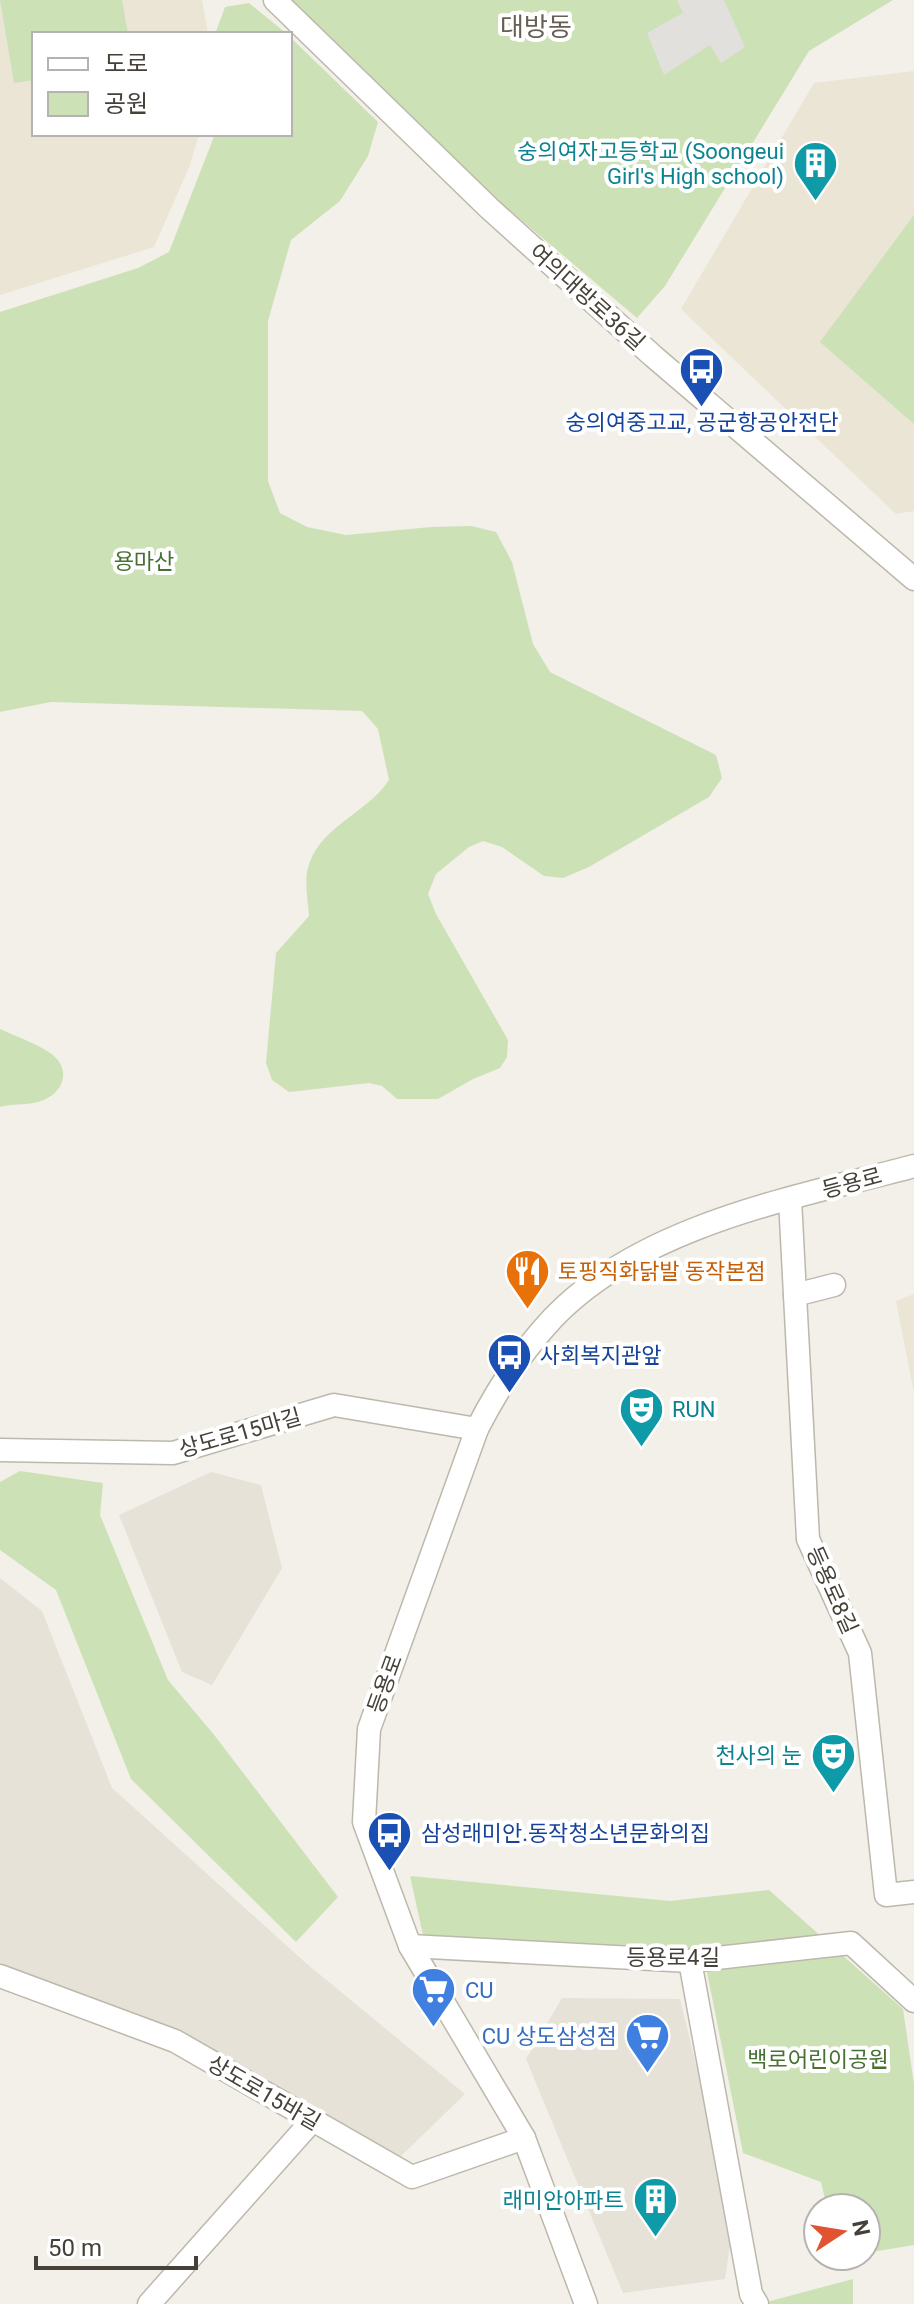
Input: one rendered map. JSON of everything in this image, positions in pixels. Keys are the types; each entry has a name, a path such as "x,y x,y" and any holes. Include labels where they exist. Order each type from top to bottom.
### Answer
{"street":[{"name":"여의대방로36길","path":"275,0 489,208 641,346 914,579"},
{"name":"등용로","path":"586,2304 524,2138 410,1946 364,1822 369,1729 477,1429 499,1387 523,1352 554,1317 586,1289 655,1246 694,1229 790,1199 914,1166"},
{"path":"790,1199 795,1295 834,1285"},
{"name":"등용로8길","path":"795,1295 808,1539 860,1653 886,1895 914,1892"},
{"name":"상도로15마길","path":"0,1450 173,1453 334,1405 477,1429"},
{"name":"등용로4길","path":"410,1946 690,1961 851,1943 914,2001"},
{"path":"690,1961 751,2294 757,2304"},
{"name":"상도로15바길","path":"0,1976 175,2041 311,2122 412,2177 524,2138"},
{"path":"149,2304 311,2122"}],"shaded area":[{"path":"0,0 202,0 208,32 32,32 32,136 198,136 190,165 154,247 0,295"},
{"path":"677,0 724,0 745,47 721,63 710,45 664,75 647,33 683,13"},
{"path":"914,71 914,511 896,514 681,309 814,83"},
{"path":"914,1294 914,1393 896,1301"},
{"path":"211,1472 261,1485 282,1568 212,1685 182,1672 119,1515"},
{"path":"0,1578 42,1611 112,1788 307,1964 465,2094 396,2161 177,2030 0,1969"},
{"path":"562,1998 680,1999 734,2218 725,2279 623,2293 526,2059"}],"green space":[{"path":"0,0 122,0 128,32 32,32 32,80 14,83"},
{"path":"285,0 893,0 809,51 665,286 637,318 499,201"},
{"path":"249,3 285,32 216,32 225,7"},
{"name":"용마산","path":"292,39 378,122 368,156 340,201 291,240 268,321 268,481 280,513 307,527 346,535 471,526 496,532 512,562 533,644 550,672 716,755 722,778 709,797 589,867 563,878 544,876 502,847 483,841 469,847 436,874 428,894 436,914 508,1040 507,1057 500,1068 438,1099 397,1099 382,1086 369,1083 289,1092 272,1080 266,1063 276,953 309,916 306,877 312,857 331,832 368,803 389,780 378,729 362,711 51,702 0,712 0,312 138,268 169,252 214,136 292,136"},
{"path":"914,215 914,424 820,342"},
{"path":"0,1029 54,1056 60,1063 63,1076 58,1090 39,1102 0,1107"},
{"path":"20,1471 103,1483 100,1515 168,1680 215,1736 338,1897 296,1942 131,1779 56,1590 0,1550 0,1482"},
{"name":"백로어린이공원","path":"410,1876 670,1901 769,1890 903,2009 914,2084 914,2245 882,2250 882,2192 823,2192 821,2182 743,2153 704,1957 423,1935"},
{"path":"853,2279 853,2304 759,2304"}],"place":[{"name":"숭의여자고등학교 (Soongeui Girl's High school)","path":"815,203"},
{"name":"숭의여중고교, 공군항공안전단","path":"702,408"},
{"name":"토핑직화닭발 동작본점","path":"527,1310"},
{"name":"사회복지관앞","path":"509,1394"},
{"name":"RUN","path":"641,1448"},
{"name":"천사의 눈","path":"833,1794"},
{"name":"삼성래미안.동작청소년문화의집","path":"390,1872"},
{"name":"CU","path":"434,2029"},
{"name":"CU 상도삼성점","path":"648,2075"},
{"name":"래미안아파트","path":"655,2239"}],"district":[{"name":"대방동","path":"536,27"}]}
